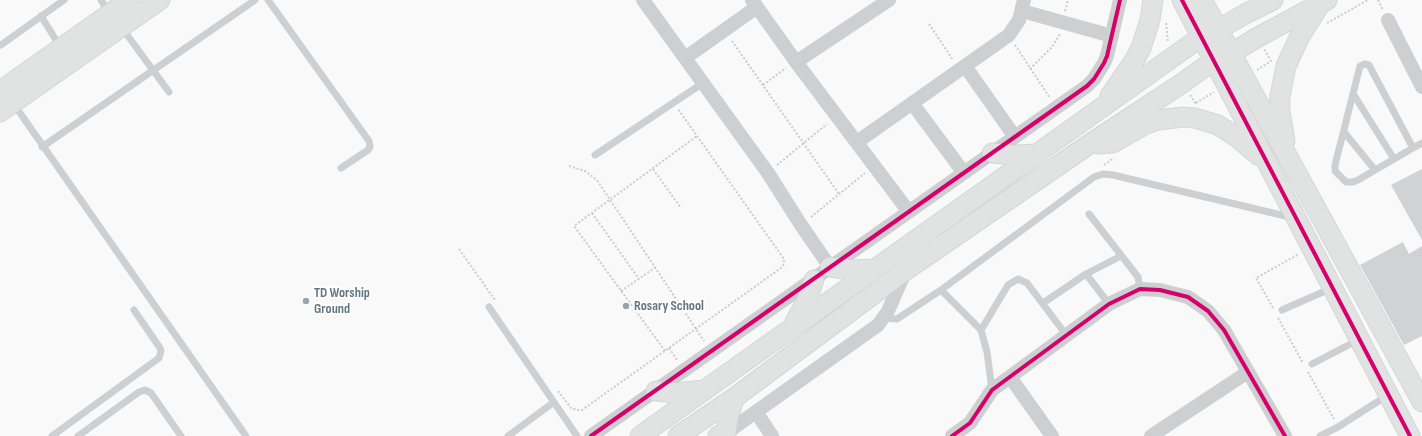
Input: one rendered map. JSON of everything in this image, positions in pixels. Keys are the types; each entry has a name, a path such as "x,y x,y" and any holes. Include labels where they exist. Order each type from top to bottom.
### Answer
{"main road":[{"path":"4,95 129,0"},
{"path":"4,95 61,48 110,14 160,0"},
{"path":"1102,107 1134,61 1141,48 1150,20 1153,0"},
{"path":"1182,0 1408,435"},
{"path":"1202,0 1422,402"},
{"path":"640,436 1201,37 1274,0"},
{"path":"678,436 734,398 906,270 1213,61 1232,53 1258,37 1324,2"},
{"path":"1290,160 1280,112 1282,81 1291,52 1324,2"},
{"path":"1091,143 1112,143 1146,124 1158,120 1170,118 1195,118 1218,125 1229,131 1267,164"},
{"path":"992,153 1015,155 1037,154"},
{"path":"830,267 852,270 875,269"},
{"path":"792,329 806,302 814,280"},
{"path":"656,391 676,393 705,390"},
{"path":"723,435 734,398"}],"street":[{"path":"643,0 768,172 801,225 830,267"},
{"path":"796,62 889,0"},
{"path":"591,436 1087,86 1100,72 1107,56 1120,0"},
{"path":"685,58 725,30 755,4 796,62 909,212"},
{"path":"857,142 1008,35 1019,20 1023,6 1063,22 1112,36"},
{"path":"1388,20 1422,87"},
{"path":"962,68 1015,137"},
{"path":"912,103 964,173"},
{"path":"723,435 878,325 888,311 906,270"},
{"path":"952,436 970,423 992,390 1109,304 1140,289 1160,290 1188,297 1198,303 1217,320 1285,436"},
{"path":"1153,436 1248,372"},
{"path":"1010,377 1052,436"},
{"path":"756,412 772,436"}],"lane":[{"path":"1,45 64,0"},
{"path":"42,147 255,0"},
{"path":"268,0 369,141 370,144 368,150 341,168"},
{"path":"110,14 169,92"},
{"path":"41,16 61,48"},
{"path":"1413,148 1370,65 1365,64 1360,66 1354,95 1335,164 1335,171 1346,182 1353,182 1422,143"},
{"path":"595,155 703,83"},
{"path":"4,95 246,436"},
{"path":"1354,95 1394,159"},
{"path":"1344,132 1375,170"},
{"path":"884,318 897,319 941,290 1094,177 1103,174 1113,175 1296,219"},
{"path":"1089,214 1138,277 1140,289"},
{"path":"1043,302 1086,274 1121,256"},
{"path":"1086,274 1109,304"},
{"path":"981,330 1008,285 1018,279 1027,283 1043,302 1067,336"},
{"path":"1282,310 1332,288"},
{"path":"941,290 981,330 987,352 992,390"},
{"path":"489,307 577,436"},
{"path":"52,436 159,358 160,348 134,310"},
{"path":"1312,364 1359,340"},
{"path":"78,436 139,392 146,390 152,393 181,436"},
{"path":"1320,436 1338,427 1388,395"},
{"path":"508,436 554,402"}],"path":[{"path":"1030,69 1056,42 1060,35 1068,0"},
{"path":"1326,24 1368,0"},
{"path":"929,24 962,68"},
{"path":"725,30 839,194"},
{"path":"1008,35 1056,108"},
{"path":"763,85 796,62"},
{"path":"555,386 571,408 582,410 783,266 784,261 673,103"},
{"path":"768,172 836,116"},
{"path":"665,351 574,226 697,136"},
{"path":"569,166 585,171 597,180 711,352"},
{"path":"801,225 874,166"},
{"path":"652,168 681,208"},
{"path":"592,213 639,279"},
{"path":"1311,248 1256,278 1338,427"},
{"path":"459,249 496,301"},
{"path":"621,291 656,267"}],"building":[{"path":"1422,169 1422,240 1391,185"},
{"path":"1403,242 1409,254 1422,246 1422,336 1404,345 1360,265"}],"cycle path":[{"path":"591,436 1087,86 1094,79 1107,56 1120,0"},
{"path":"1182,0 1410,436"},
{"path":"952,436 970,423 992,390 1109,304 1140,289 1160,290 1188,297 1208,311 1224,330 1285,436"}],"place":[{"name":"TD Worship Ground","path":"306,301"},
{"name":"Rosary School","path":"626,306"}]}
